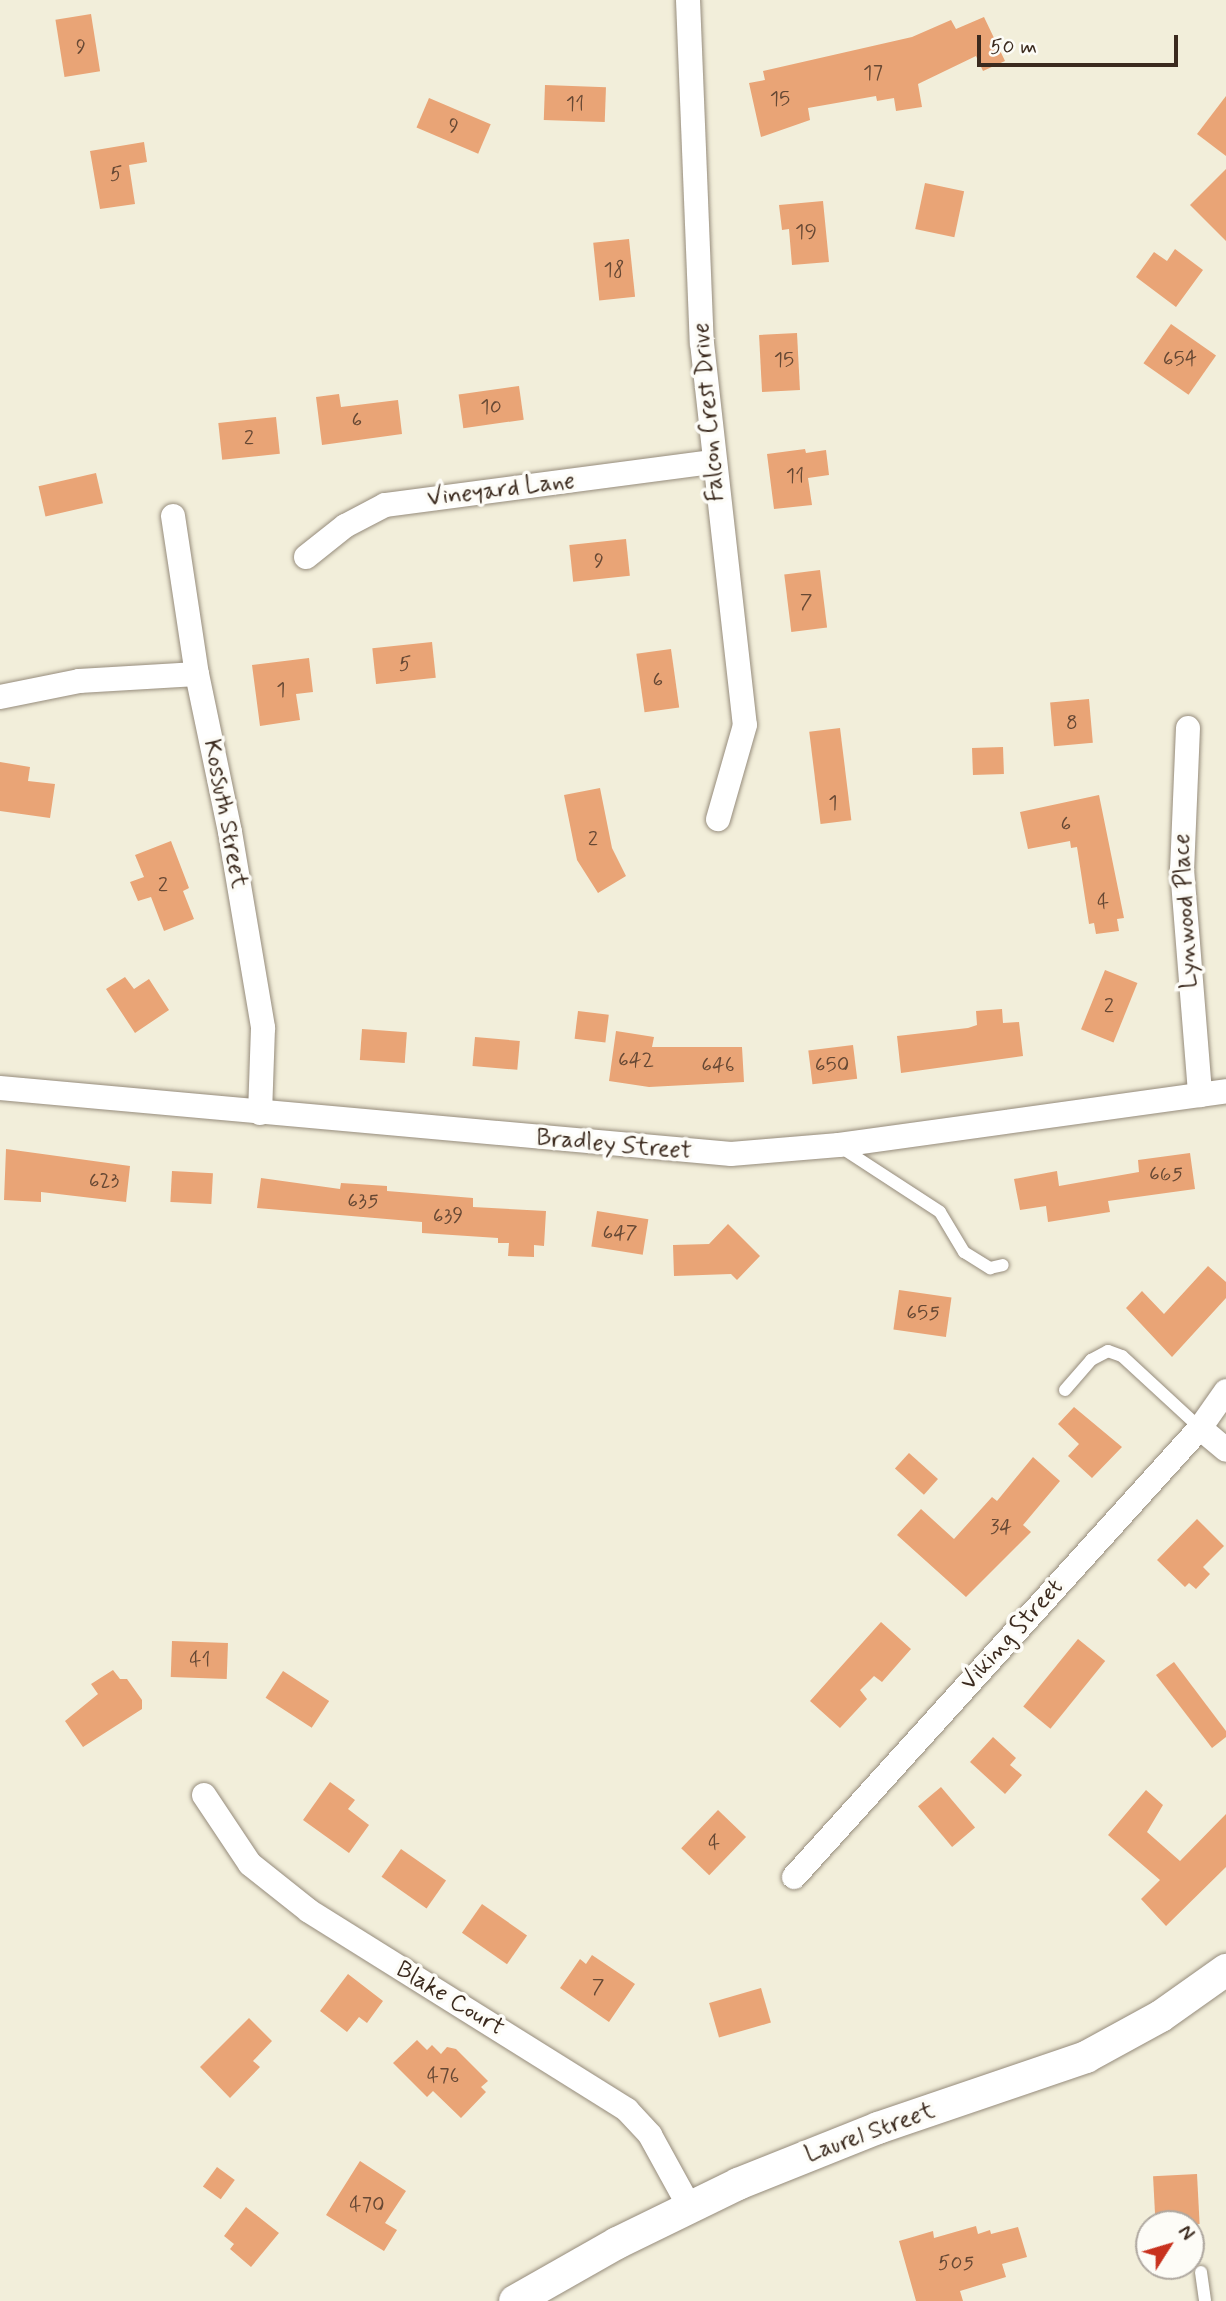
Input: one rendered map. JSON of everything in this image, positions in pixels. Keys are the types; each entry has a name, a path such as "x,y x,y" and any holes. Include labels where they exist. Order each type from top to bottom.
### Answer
{"street":[{"name":"Falcon Crest Drive","path":"688,0 698,281 712,462 745,725 718,818"},
{"name":"Vineyard Lane","path":"306,557 345,526 386,505 712,462"},
{"name":"Kossuth Street","path":"173,516 197,674 230,832 263,1028 260,1113"},
{"path":"0,697 79,681 197,674"},
{"name":"Lynwood Place","path":"1188,728 1182,869 1199,1094"},
{"name":"Bradley Street","path":"0,1088 691,1153 770,1153 839,1146 1226,1091"},
{"name":"Viking Street","path":"794,1877 1200,1428 1226,1391"},
{"path":"1200,1428 1226,1450"},
{"name":"Blake Court","path":"204,1795 250,1864 309,1911 627,2110 650,2135 689,2206"},
{"name":"Laurel Street","path":"515,2301 689,2206 878,2128 1086,2057 1161,2016 1226,1970"}],"lane":[{"path":"839,1146 940,1212 964,1252 990,1268 1003,1265"},
{"path":"1065,1390 1091,1360 1108,1351 1122,1356 1200,1428"},
{"path":"1202,2280 1205,2301"}],"building":[{"path":"91,14 100,71 65,77 55,20"},
{"path":"984,17 1005,61 983,71 976,56 918,84 922,107 896,111 894,98 877,101 876,96 808,108 810,120 761,137 749,83 765,80 763,71 912,37 951,20 956,29"},
{"path":"545,85 606,87 605,122 544,120"},
{"path":"1226,96 1226,156 1197,134"},
{"path":"429,98 491,124 478,154 416,127"},
{"path":"144,142 147,162 129,165 135,204 100,209 90,151"},
{"path":"1226,169 1226,241 1190,205"},
{"path":"925,183 964,191 954,237 915,229"},
{"path":"823,201 829,262 792,265 789,229 782,230 779,205"},
{"path":"629,239 635,297 599,300 593,243"},
{"path":"1175,249 1203,270 1176,307 1136,277 1154,252 1167,261"},
{"path":"1171,324 1216,356 1189,395 1143,363"},
{"path":"797,333 800,390 762,392 759,335"},
{"path":"519,386 524,420 463,428 459,394"},
{"path":"339,394 341,407 398,400 402,434 322,445 316,397"},
{"path":"276,417 280,454 222,460 218,423"},
{"path":"805,449 806,453 826,450 829,475 808,478 812,505 774,509 767,454"},
{"path":"96,473 103,503 45,516 39,486"},
{"path":"626,539 630,576 573,582 569,545"},
{"path":"820,570 827,628 791,632 784,574"},
{"path":"432,642 436,678 376,684 372,648"},
{"path":"671,649 679,707 645,712 636,654"},
{"path":"309,658 313,692 296,694 300,720 260,726 252,665"},
{"path":"1089,699 1093,743 1054,746 1050,702"},
{"path":"840,728 851,820 821,824 809,732"},
{"path":"1003,747 1004,774 973,775 972,748"},
{"path":"0,762 30,767 28,781 55,784 50,818 0,811"},
{"path":"600,788 612,848 626,876 598,893 577,860 564,795"},
{"path":"1099,795 1124,918 1117,919 1119,931 1096,934 1094,923 1089,924 1077,847 1071,848 1070,841 1028,849 1020,812"},
{"path":"171,841 189,888 183,891 194,919 164,931 151,897 138,901 130,882 144,877 135,855"},
{"path":"1105,970 1137,983 1113,1042 1081,1029"},
{"path":"125,977 134,989 149,979 169,1010 135,1033 106,989"},
{"path":"1002,1009 1003,1023 1019,1022 1023,1056 901,1073 897,1036 968,1028 977,1025 976,1011"},
{"path":"578,1011 609,1015 605,1043 575,1039"},
{"path":"362,1029 407,1032 405,1063 360,1060"},
{"path":"616,1031 654,1037 652,1047 742,1047 744,1082 649,1087 609,1081"},
{"path":"475,1037 520,1041 517,1070 472,1066"},
{"path":"853,1045 857,1079 812,1084 808,1050"},
{"path":"6,1149 130,1166 126,1202 41,1192 41,1202 4,1200"},
{"path":"1190,1153 1195,1189 1108,1201 1110,1212 1048,1222 1046,1206 1020,1210 1014,1179 1057,1171 1059,1186 1139,1172 1138,1160"},
{"path":"172,1171 213,1173 211,1204 170,1202"},
{"path":"261,1178 340,1189 341,1183 387,1186 387,1191 473,1198 473,1207 546,1211 544,1246 534,1245 534,1257 508,1256 509,1243 498,1243 498,1238 422,1233 422,1222 257,1208"},
{"path":"597,1211 648,1219 643,1255 591,1247"},
{"path":"728,1224 760,1256 737,1280 731,1274 674,1276 673,1245 709,1244"},
{"path":"1208,1266 1226,1282 1226,1298 1172,1357 1126,1308 1142,1291 1164,1314"},
{"path":"899,1290 951,1297 946,1337 893,1330"},
{"path":"1074,1407 1122,1447 1092,1478 1068,1456 1079,1444 1058,1424"},
{"path":"909,1453 938,1479 924,1495 895,1469"},
{"path":"1033,1457 1060,1481 1023,1525 1031,1532 966,1597 897,1535 921,1509 954,1539 992,1497 997,1501"},
{"path":"1197,1519 1224,1546 1203,1567 1210,1574 1196,1589 1189,1583 1185,1587 1157,1560"},
{"path":"881,1622 911,1649 882,1682 874,1676 860,1690 867,1699 840,1728 810,1701"},
{"path":"1078,1639 1105,1661 1050,1729 1023,1707"},
{"path":"172,1641 228,1643 227,1679 171,1677"},
{"path":"1174,1662 1226,1731 1226,1737 1212,1748 1156,1675"},
{"path":"113,1670 120,1679 127,1679 142,1700 142,1709 83,1747 65,1721 98,1694 91,1684"},
{"path":"283,1671 329,1701 312,1728 266,1698"},
{"path":"993,1737 1016,1758 1010,1765 1022,1775 1005,1794 970,1762"},
{"path":"330,1782 355,1800 348,1809 369,1825 349,1853 303,1820"},
{"path":"941,1787 975,1828 952,1847 918,1806"},
{"path":"1146,1790 1163,1805 1147,1832 1180,1861 1226,1814 1226,1867 1166,1926 1141,1899 1160,1880 1108,1835"},
{"path":"718,1810 746,1837 709,1875 681,1848"},
{"path":"401,1849 446,1881 427,1908 381,1877"},
{"path":"482,1904 527,1936 507,1964 462,1933"},
{"path":"592,1955 635,1984 609,2022 560,1988 580,1959 586,1964"},
{"path":"348,1974 383,2001 367,2023 359,2017 347,2032 320,2011"},
{"path":"761,1988 771,2023 719,2037 709,2003"},
{"path":"249,2018 272,2041 253,2061 260,2067 230,2098 200,2067"},
{"path":"417,2040 427,2050 432,2045 441,2054 447,2047 456,2049 488,2081 481,2087 486,2092 461,2118 433,2091 427,2097 393,2063"},
{"path":"360,2161 406,2191 385,2223 397,2230 384,2251 326,2215"},
{"path":"217,2167 235,2180 221,2199 203,2186"},
{"path":"1197,2174 1199,2210 1155,2210 1153,2176"},
{"path":"246,2207 279,2233 251,2267 230,2249 234,2244 224,2236"},
{"path":"976,2226 978,2234 990,2230 991,2234 1018,2227 1027,2257 1002,2264 1006,2277 960,2291 963,2301 916,2301 899,2241 933,2231 934,2238"}]}
